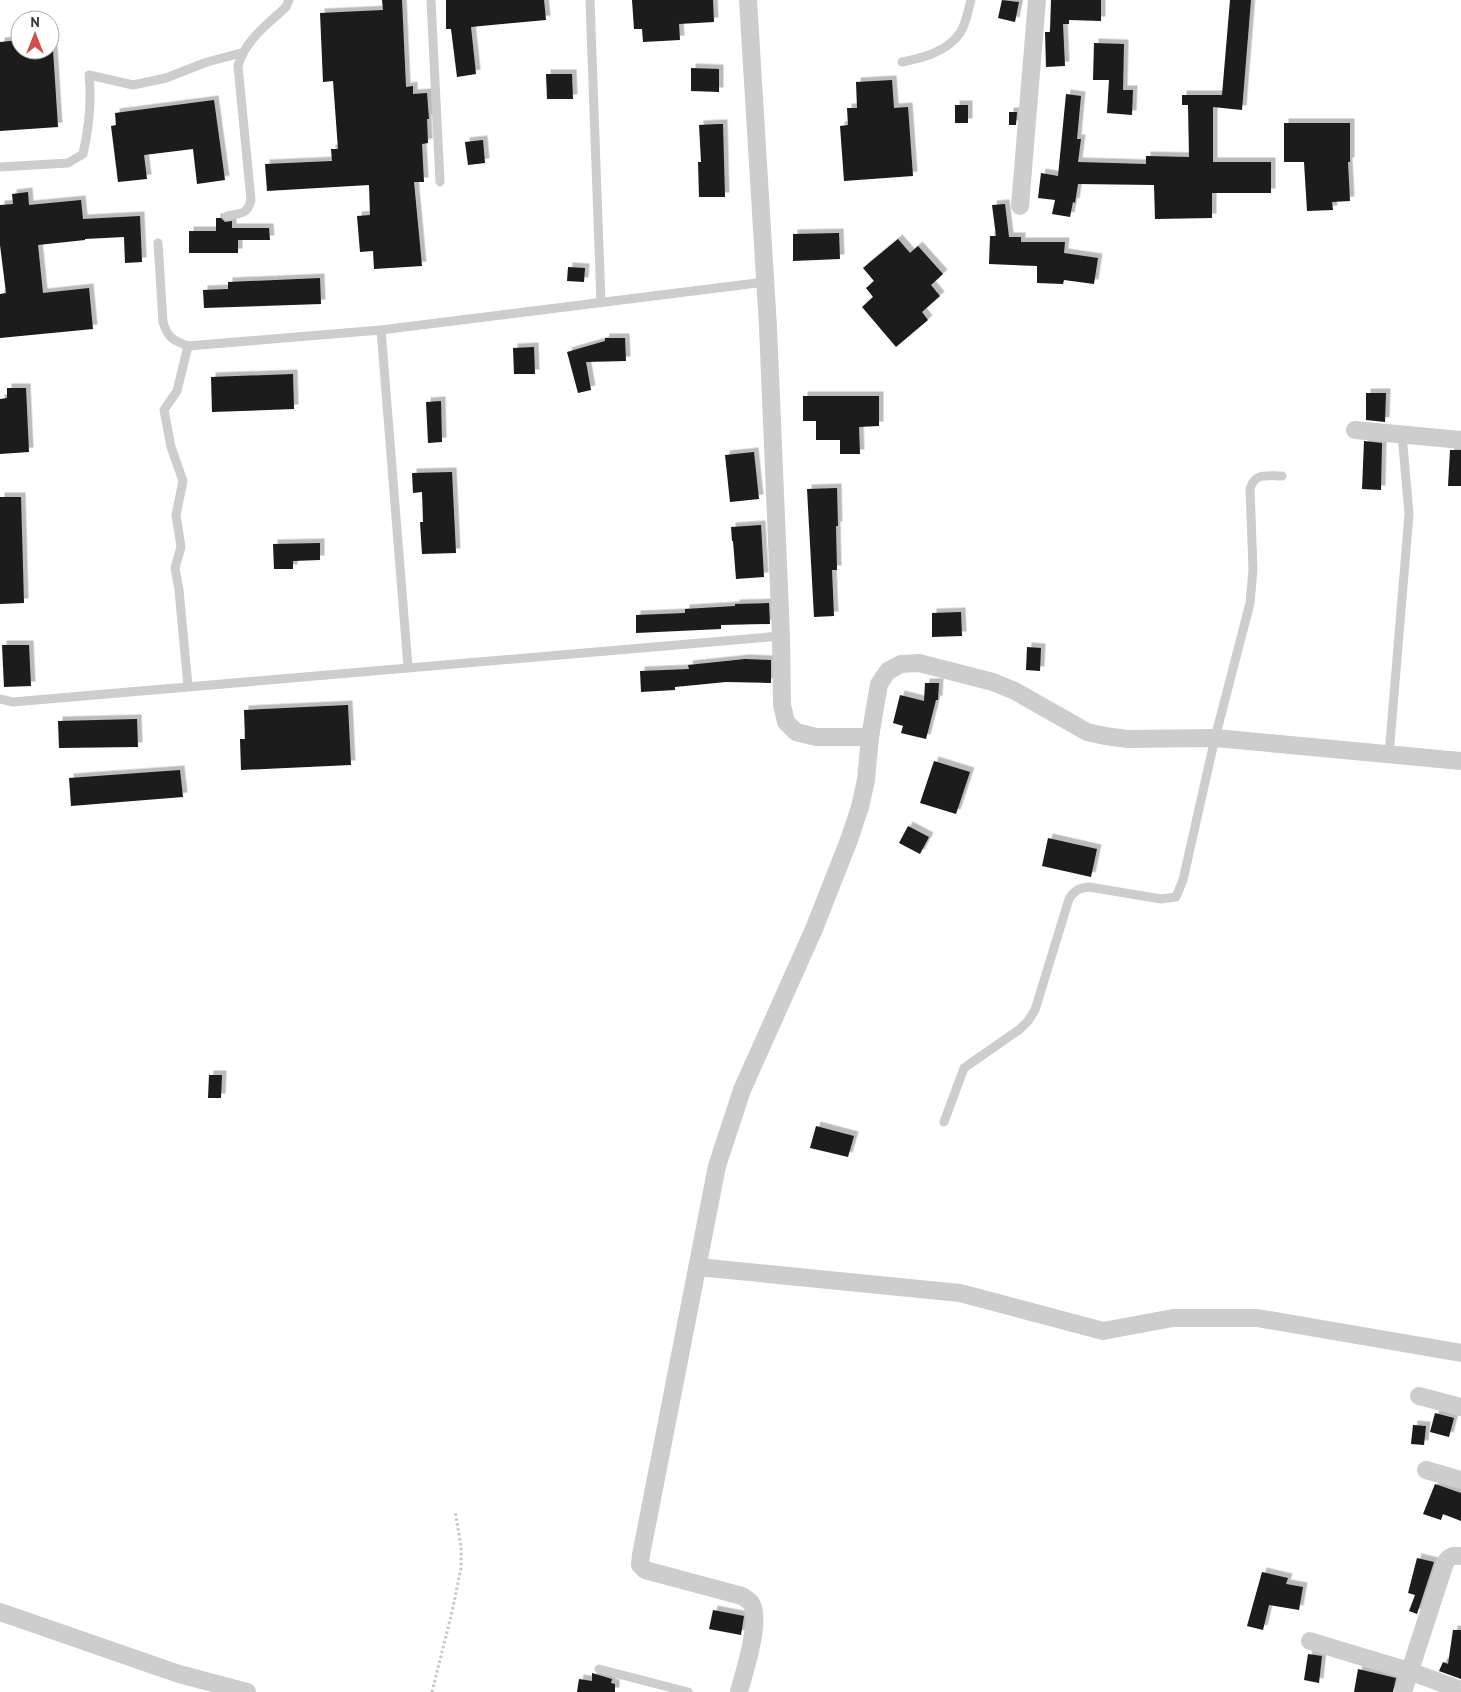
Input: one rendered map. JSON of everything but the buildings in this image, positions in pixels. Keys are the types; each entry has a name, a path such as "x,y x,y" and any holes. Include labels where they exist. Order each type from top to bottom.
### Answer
{"street":[{"path":"748,0 764,282 769,337 782,706 786,722 796,732 816,737 870,737"},
{"path":"1020,206 1037,0"},
{"path":"1355,430 1461,440"},
{"path":"739,1692 755,1627 755,1613 750,1602 742,1596 646,1570 640,1565 641,1555 720,1157 742,1090 814,930 849,840 860,807 866,780 870,737 879,684 888,671 901,664 920,663 992,682 1015,691 1087,732 1127,739 1215,738 1461,761"},
{"path":"698,1267 960,1293 1103,1331 1173,1318 1258,1318 1461,1353"},
{"path":"1419,1396 1461,1407"},
{"path":"1426,1470 1461,1480"},
{"path":"1403,1692 1444,1563 1454,1555 1461,1556"},
{"path":"0,1612 179,1674 247,1692"},
{"path":"1310,1641 1409,1671 1461,1690"}],"lane":[{"path":"228,216 244,213 249,208 251,200 238,66 241,53 249,42 286,7 289,0"},
{"path":"431,0 440,182"},
{"path":"590,0 601,303"},
{"path":"902,62 922,58 947,46 960,34 971,0"},
{"path":"0,167 68,163 84,154 89,126 91,93 89,75 133,84 166,78 207,62 241,53"},
{"path":"158,243 163,322 167,334 175,341 188,346 381,330 764,282"},
{"path":"381,330 408,667"},
{"path":"188,346 177,391 164,410 171,447 183,482 176,515 181,547 175,568 179,590 188,686"},
{"path":"1389,755 1409,514 1402,434"},
{"path":"944,1122 964,1068 1020,1029 1035,1010 1069,899 1074,892 1079,888 1089,887 1161,899 1176,897 1183,880 1215,738 1250,603 1253,568 1250,489 1252,481 1258,477 1282,476"},
{"path":"0,699 13,702 781,636"},
{"path":"599,1669 688,1692"}],"path":[{"path":"432,1692 461,1568 461,1546 455,1511"}]}
